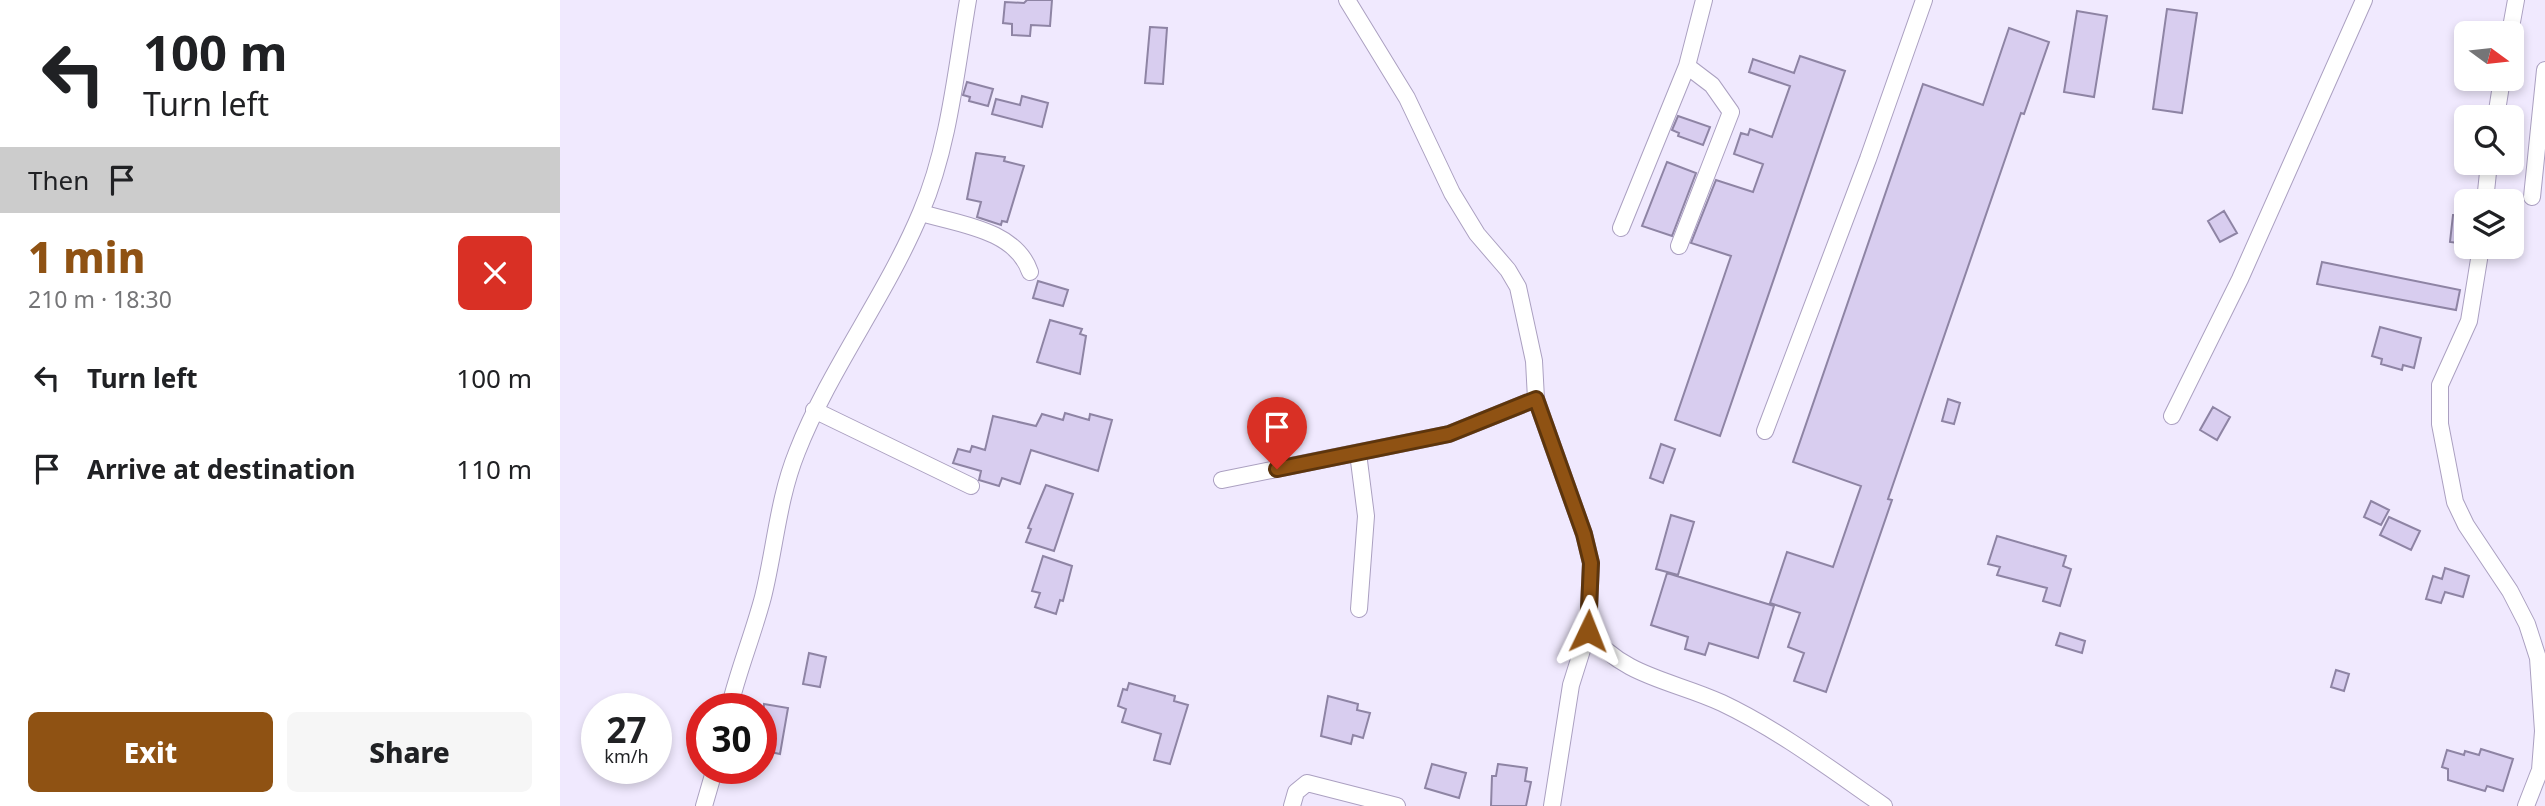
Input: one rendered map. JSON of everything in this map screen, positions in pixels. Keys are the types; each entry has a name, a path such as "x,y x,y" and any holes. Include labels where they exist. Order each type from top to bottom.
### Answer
{"street":[{"path":"734,693 763,595 784,491 814,410 891,274 921,213 942,144 968,0"},
{"path":"1347,0 1408,98 1452,193 1477,234 1518,286 1534,361 1536,399 1584,534 1591,563 1588,631 1571,685 1552,806"},
{"path":"1621,228 1687,66 1703,0"},
{"path":"1765,431 1868,159 1924,0"},
{"path":"2172,416 2240,279 2364,0"},
{"path":"2512,21 2516,0"},
{"path":"1679,246 1731,112 1712,85 1687,66"},
{"path":"2532,197 2545,71"},
{"path":"921,213 989,233 1009,243 1025,257 1030,272"},
{"path":"2479,259 2469,321 2440,385 2440,424 2455,502 2466,525 2510,591 2527,624 2538,658 2543,732 2540,770 2526,806"},
{"path":"1222,480 1449,434 1536,399"},
{"path":"814,410 971,486"},
{"path":"1358,453 1366,516 1359,610"},
{"path":"2527,624 2545,648"},
{"path":"1588,631 1603,651 1632,671 1723,703 1786,740 1884,806"},
{"path":"1292,806 1296,792 1307,783 1397,806"},
{"path":"704,806 710,784"}],"building":[{"path":"1027,0 1052,0 1050,26 1031,25 1030,36 1012,35 1012,24 1003,23 1005,2 1024,3"},
{"path":"2167,9 2197,13 2182,113 2153,109"},
{"path":"2077,11 2107,16 2094,97 2064,92"},
{"path":"1150,27 1167,28 1163,84 1145,83"},
{"path":"2009,28 2049,42 2024,114 2021,113 1888,499 1892,500 1826,692 1794,681 1804,653 1788,647 1800,613 1770,603 1787,552 1833,567 1861,486 1793,462 1923,84 1983,105"},
{"path":"1800,56 1845,71 1720,436 1675,420 1731,256 1691,243 1716,180 1753,192 1763,164 1734,154 1741,133 1748,135 1750,129 1772,137 1790,86 1749,72 1753,59 1794,73"},
{"path":"967,82 993,89 988,106 969,101 970,97 963,95"},
{"path":"1022,96 1048,103 1042,127 992,114 996,99 1020,105"},
{"path":"1678,116 1710,127 1703,145 1678,136 1679,133 1672,130"},
{"path":"976,153 1005,157 1004,161 1024,166 1007,222 1002,221 1001,225 977,217 981,202 967,199"},
{"path":"1667,162 1696,173 1672,236 1642,226"},
{"path":"2224,211 2237,233 2220,242 2208,221"},
{"path":"2453,215 2454,215 2454,242 2450,242"},
{"path":"2322,262 2460,290 2456,310 2317,284"},
{"path":"1038,281 1068,290 1063,306 1033,298"},
{"path":"1050,320 1082,329 1080,334 1086,336 1080,374 1037,362"},
{"path":"2380,327 2421,338 2414,368 2403,365 2402,370 2381,364 2382,359 2372,356"},
{"path":"1948,399 1960,403 1954,424 1942,421"},
{"path":"2213,407 2230,417 2217,440 2200,430"},
{"path":"1065,413 1089,420 1090,414 1112,420 1098,471 1031,450 1020,484 1002,478 999,486 979,480 981,471 953,463 958,449 970,452 972,446 985,450 993,416 1036,426 1042,414 1063,420"},
{"path":"1661,444 1675,449 1663,483 1650,478"},
{"path":"1046,485 1073,494 1054,551 1026,542 1031,529 1028,528"},
{"path":"2371,501 2389,510 2381,525 2364,517"},
{"path":"1671,515 1694,522 1678,575 1656,569"},
{"path":"2389,517 2420,531 2411,550 2380,535"},
{"path":"1997,536 2066,556 2063,566 2071,569 2060,606 2043,601 2047,588 1997,575 2000,567 1988,564"},
{"path":"1043,556 1072,566 1063,601 1060,600 1056,614 1035,607 1040,593 1032,591"},
{"path":"2445,568 2469,576 2463,597 2445,592 2441,603 2426,599 2433,576 2442,579"},
{"path":"1667,573 1774,606 1758,658 1709,643 1705,655 1685,649 1688,637 1651,625"},
{"path":"2060,633 2085,641 2082,653 2056,645"},
{"path":"809,653 826,657 820,687 803,684"},
{"path":"2336,670 2349,674 2344,691 2331,687"},
{"path":"1129,683 1175,696 1174,701 1188,705 1170,764 1154,760 1161,734 1122,722 1126,709 1118,706 1123,689 1127,690"},
{"path":"1328,696 1358,704 1357,710 1370,713 1363,738 1353,735 1351,744 1321,736"},
{"path":"777,706 788,708 780,754 777,753"},
{"path":"2481,749 2513,759 2503,791 2487,786 2485,791 2448,780 2448,769 2442,767 2447,750 2464,755 2465,751 2479,755"},
{"path":"1432,764 1466,773 1459,798 1425,788"},
{"path":"1498,764 1527,768 1525,781 1531,782 1526,806 1491,806 1492,776 1496,776"}],"route":[{"path":"1277,469 1449,434 1536,399 1584,534 1591,563 1588,631"}]}
